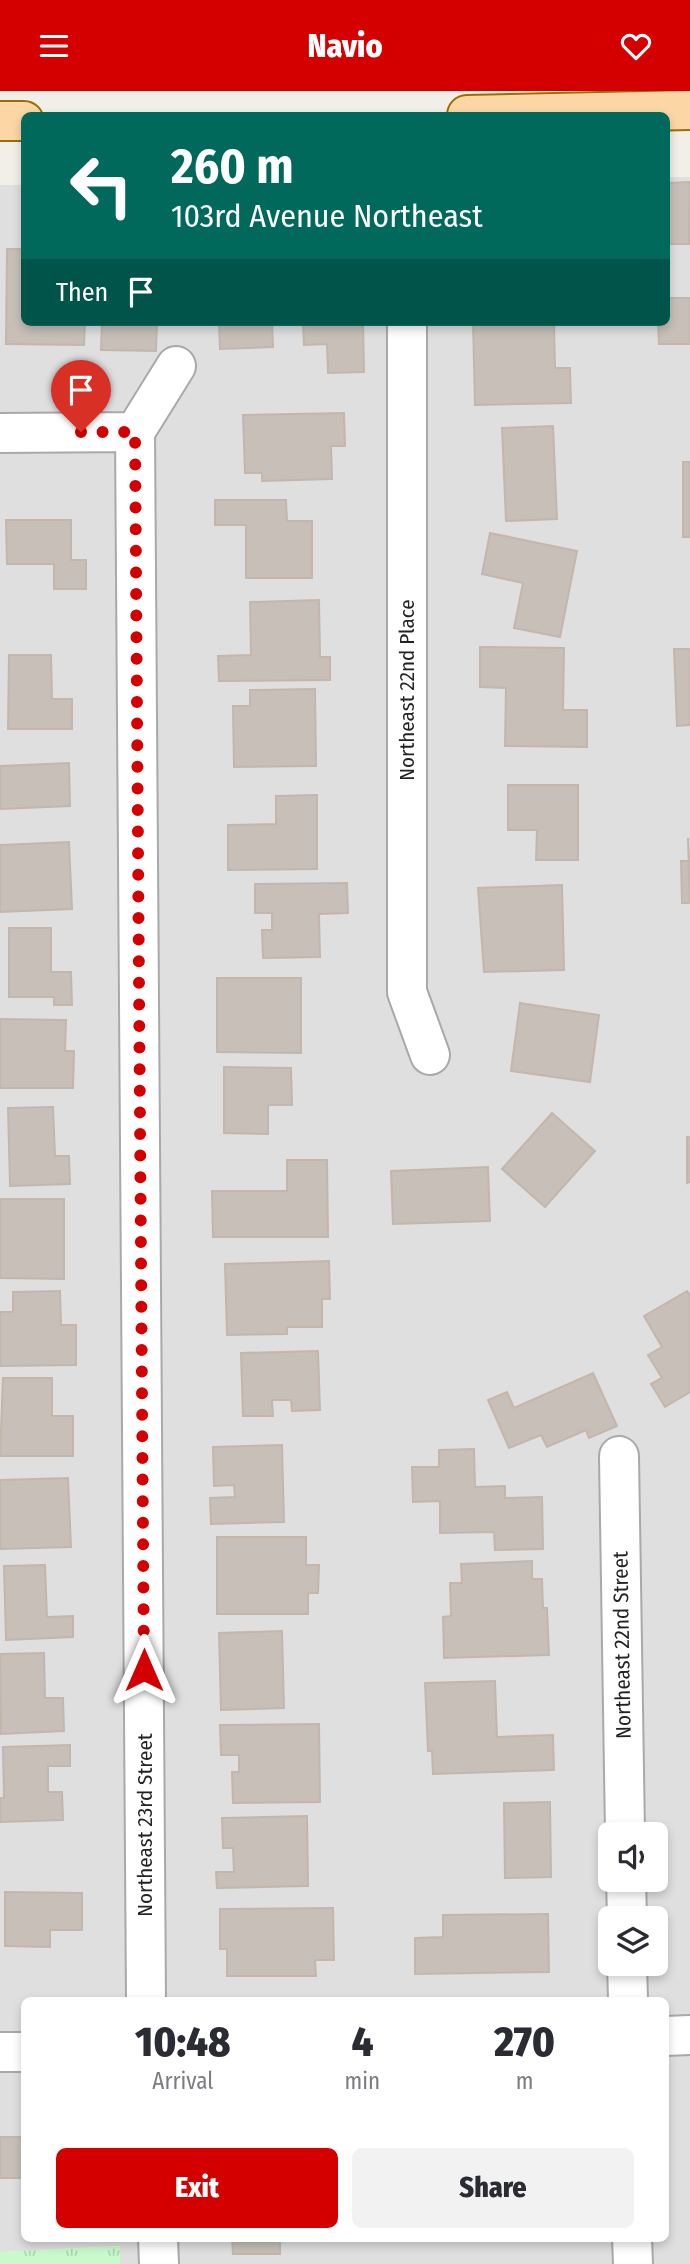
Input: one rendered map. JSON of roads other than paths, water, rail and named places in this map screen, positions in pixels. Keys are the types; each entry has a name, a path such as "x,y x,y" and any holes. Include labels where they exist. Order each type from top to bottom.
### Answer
{"main road":[{"path":"524,112 676,104"},
{"path":"0,121 21,121"}],"street":[{"name":"Northeast 22nd Place","path":"407,326 407,992 430,1055"},
{"path":"0,433 135,432 176,366"},
{"name":"Northeast 23rd Street","path":"135,432 146,1997"},
{"name":"Northeast 22nd Street","path":"619,1456 625,1822"},
{"path":"627,1976 628,1997"},
{"path":"669,2036 690,2035"},
{"path":"0,2052 21,2052"},
{"path":"158,2242 159,2264"},
{"path":"632,2242 633,2264"}]}
